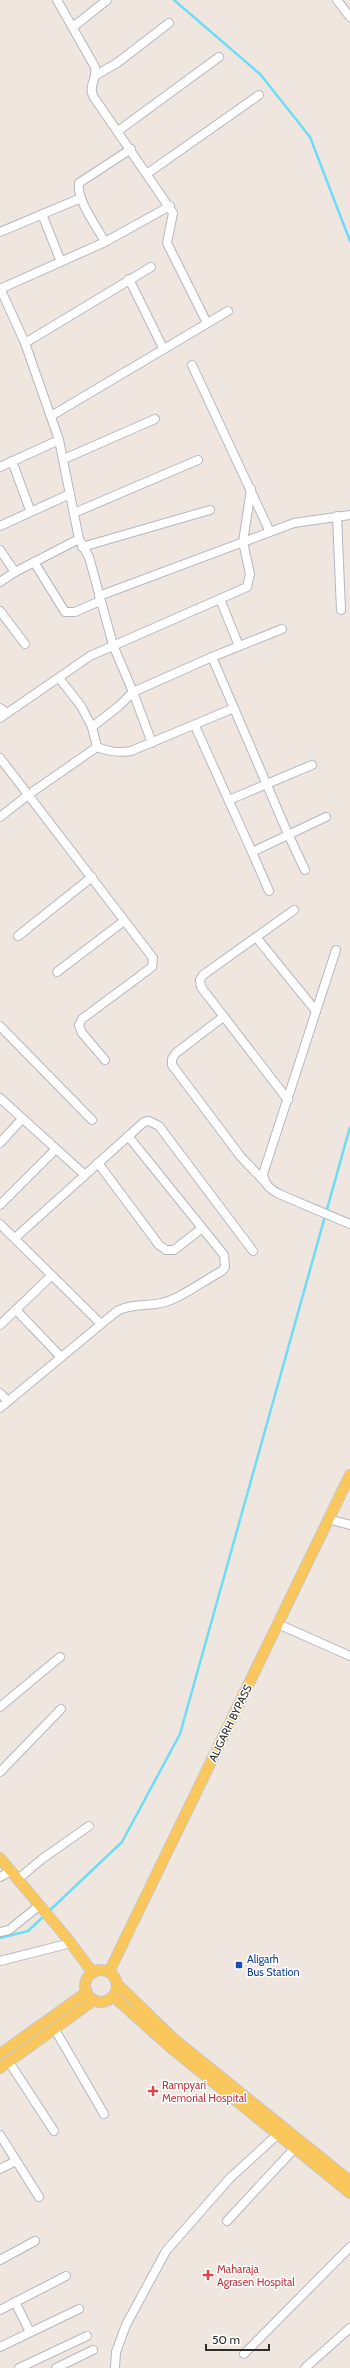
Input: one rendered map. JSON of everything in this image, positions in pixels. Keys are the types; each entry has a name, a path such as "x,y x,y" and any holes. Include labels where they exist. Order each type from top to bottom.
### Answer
{"main road":[{"name":"ALIGARH BYPASS","path":"110,1972 350,1475"},
{"path":"0,1858 69,1940 93,1973"},
{"path":"117,1984 113,1996 104,2001 91,1996 86,1984 93,1973 101,1970 110,1972 117,1984 175,2040 350,2181"},
{"path":"0,2068 54,2028 91,1996"},
{"path":"0,2054 91,1996"},
{"path":"113,1996 170,2047 350,2194"}],"street":[{"path":"57,0 95,67 96,75 92,84 91,92 170,206 173,218 167,243 207,323"},
{"path":"73,27 107,0"},
{"path":"337,0 350,18"},
{"path":"96,75 117,63 168,23"},
{"path":"118,131 219,57"},
{"path":"148,173 259,95"},
{"path":"105,242 81,198 78,189 79,183 83,178 130,149"},
{"path":"0,232 81,198"},
{"path":"152,744 133,692 113,645 99,599 89,557 81,543 64,459 51,416 24,343 0,288 105,242 170,206"},
{"path":"42,214 61,262"},
{"path":"24,343 129,279 152,267"},
{"path":"129,279 163,348"},
{"path":"51,416 163,348 228,311"},
{"path":"192,365 270,532"},
{"path":"64,459 155,419"},
{"path":"0,467 59,440"},
{"path":"74,512 198,460"},
{"path":"12,461 30,510"},
{"path":"2,713 59,678 90,656 242,590 250,582 250,574 243,542 251,489"},
{"path":"0,526 30,510 70,494"},
{"path":"0,582 34,562 81,543 210,510"},
{"path":"34,562 65,612 75,612 99,599 270,532 309,519 350,515"},
{"path":"337,516 341,610"},
{"path":"0,550 15,572"},
{"path":"220,599 239,646"},
{"path":"0,611 25,644"},
{"path":"92,727 133,692 282,629"},
{"path":"212,658 266,785 305,870"},
{"path":"59,678 81,706 92,727 97,747 107,752 120,753 152,744 234,708"},
{"path":"195,726 269,891"},
{"path":"0,817 28,795 97,747"},
{"path":"0,758 153,958 154,963 152,967 82,1019 79,1025 82,1033 105,1060"},
{"path":"229,800 312,765"},
{"path":"252,852 326,816"},
{"path":"18,936 92,877"},
{"path":"288,1100 201,987 200,980 203,975 294,910"},
{"path":"57,972 124,921"},
{"path":"256,937 316,1011"},
{"path":"265,1182 265,1164 288,1100 336,950"},
{"path":"223,1017 176,1053 172,1059 172,1065 241,1157 269,1188 279,1194 348,1223"},
{"path":"1,1029 92,1120"},
{"path":"0,1098 85,1175"},
{"path":"0,1143 22,1119"},
{"path":"15,1238 144,1122 154,1122 159,1126 253,1250"},
{"path":"0,1408 101,1324 125,1307 157,1304 171,1300 222,1271 225,1267 224,1256 128,1136"},
{"path":"0,1205 56,1149"},
{"path":"98,1163 159,1245 166,1250 174,1250 201,1229"},
{"path":"0,1224 101,1324"},
{"path":"0,1325 51,1276"},
{"path":"16,1310 61,1357"},
{"path":"0,1393 8,1401"},
{"path":"328,1519 350,1525"},
{"path":"278,1624 350,1656"},
{"path":"0,1707 60,1657"},
{"path":"0,1772 61,1709"},
{"path":"18,1879 42,1858 89,1826"},
{"path":"0,1877 11,1871"},
{"path":"0,1932 9,1930 43,1908"},
{"path":"0,1961 69,1940"},
{"path":"54,2028 104,2114"},
{"path":"9,2062 54,2131"},
{"path":"0,2135 39,2197"},
{"path":"115,2368 116,2352 126,2325 166,2251 230,2178 277,2135"},
{"path":"227,2221 294,2149"},
{"path":"0,2169 16,2160"},
{"path":"0,2260 35,2241"},
{"path":"244,2354 350,2247"},
{"path":"0,2310 66,2276"},
{"path":"15,2302 30,2332"},
{"path":"0,2347 80,2309"},
{"path":"305,2368 350,2328"},
{"path":"19,2368 87,2336"},
{"path":"56,2368 93,2350"}],"waterway":[{"path":"174,0 260,74 310,137 350,241"},
{"path":"48,1912 122,1842 180,1734 350,1127"},
{"path":"0,1938 28,1931 44,1916"}],"place":[{"name":"Aligarh Bus Station","path":"239,1965"},
{"name":"Rampyari Memorial Hospital","path":"153,2091"},
{"name":"Maharaja Agrasen Hospital","path":"208,2275"}]}
